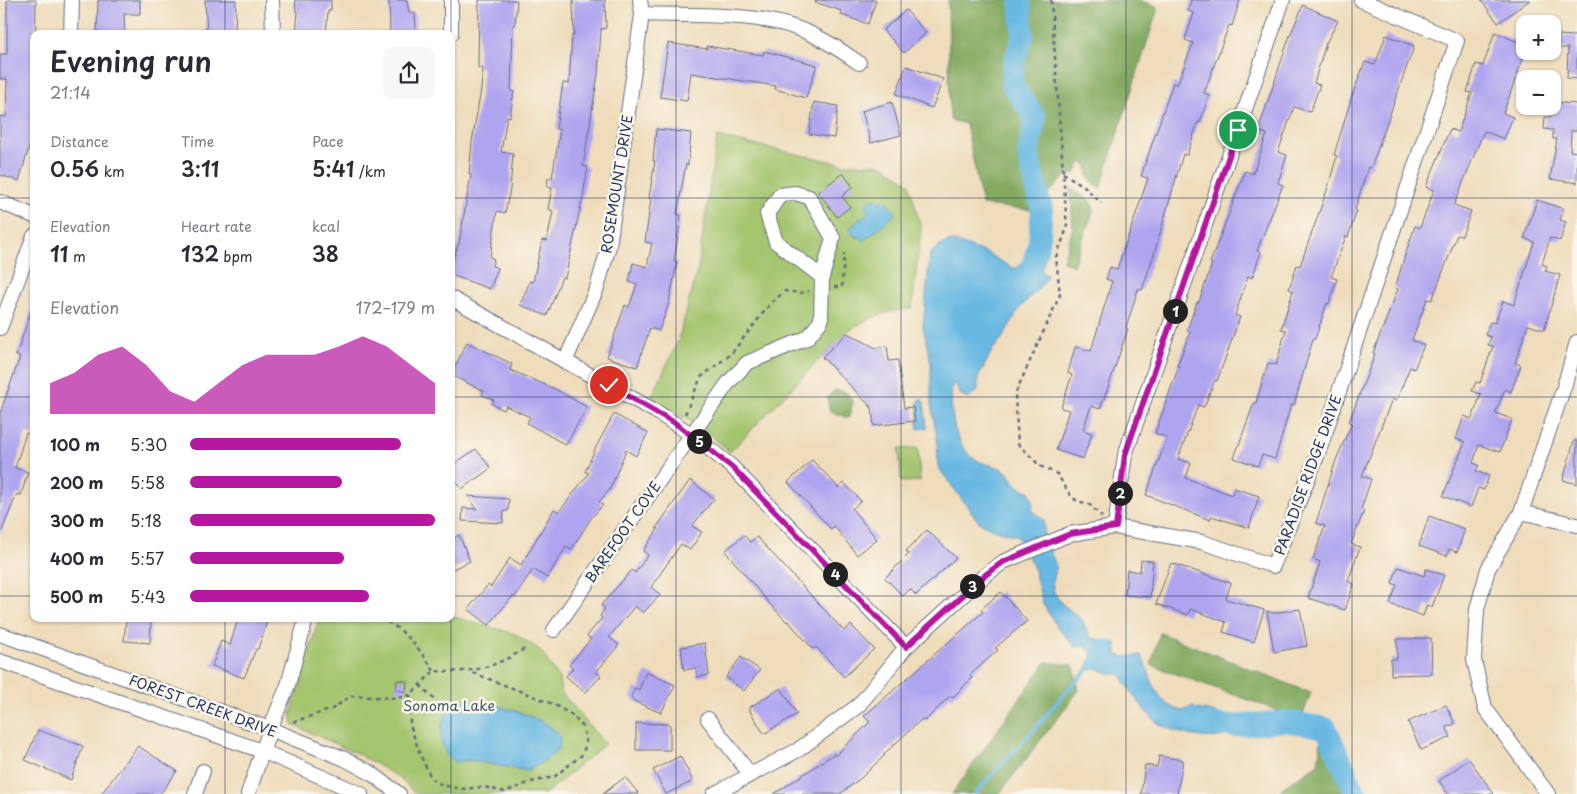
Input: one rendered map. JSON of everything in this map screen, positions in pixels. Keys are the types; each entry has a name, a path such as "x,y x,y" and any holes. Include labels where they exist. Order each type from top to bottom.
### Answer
{"street":[{"path":"71,30 72,0"},
{"path":"272,0 273,30"},
{"path":"451,30 452,0"},
{"path":"1113,527 1125,455 1282,0"},
{"name":"PARADISE RIDGE DRIVE","path":"714,794 798,750 853,710 906,647 984,576 1003,562 1070,534 1113,527 1202,542 1274,566 1319,450 1456,41 1362,0"},
{"path":"641,7 756,19 797,28 828,42 859,63"},
{"name":"ROSEMOUNT DRIVE","path":"565,362 597,288 609,246 641,7"},
{"name":"BAREFOOT COVE","path":"554,630 728,383 747,363 807,338 821,321 823,282 833,238 809,197 795,193 780,195 767,214 776,242 823,282"},
{"path":"0,202 30,214"},
{"path":"0,328 30,247"},
{"path":"455,300 654,411 691,434 732,467 906,647"},
{"path":"1548,794 1485,708 1474,660 1477,609 1488,569 1521,512 1564,387 1577,342"},
{"path":"1521,512 1577,525"},
{"path":"248,794 270,729 288,685 305,622"},
{"name":"FOREST CREEK DRIVE","path":"0,634 270,729 346,759 371,773 399,794"},
{"name":"FOREST CREEK DRIVE","path":"0,660 262,751 362,794"},
{"path":"708,719 750,774"},
{"path":"195,794 203,772"}],"path":[{"path":"1051,0 1067,228 1056,258 1060,295 1016,394 1018,444 1040,466 1057,474 1071,496 1077,501 1089,504 1113,527"},
{"path":"1063,173 1084,186 1101,203"},
{"path":"685,414 701,377 731,354 771,303 785,291 800,293 823,282 842,287 844,245"},
{"path":"387,622 412,642 434,671"},
{"path":"471,672 512,657 524,649"},
{"path":"293,722 332,708 350,696 396,698 410,694 434,671 471,672 553,704 572,714 583,727 586,741 583,754 554,777 531,782 505,793 484,787 461,789 442,786 431,778 410,725 410,694"},
{"path":"420,685 436,701"}],"green space":[{"path":"948,0 1140,0 1158,8 1100,189 1088,177 1087,165 1081,162 1075,174 1067,175 1031,210 982,205 966,124 950,120"},
{"path":"717,137 844,164 881,164 909,183 921,228 912,308 877,316 845,333 730,452 705,430 651,398 678,341 698,268"},
{"path":"1070,188 1089,200 1094,209 1073,266 1063,261 1073,227"},
{"path":"835,390 846,392 853,402 849,418 830,412 827,398"},
{"path":"918,448 920,481 901,482 899,449"},
{"name":"Sonoma Lake","path":"455,617 515,634 541,651 559,679 561,692 605,744 545,794 416,794 398,777 358,754 293,725 291,714 318,622 455,622"},
{"path":"1160,633 1311,693 1301,719 1151,665"},
{"path":"1046,662 1073,665 1079,690 999,794 952,794"},
{"path":"1322,734 1360,794 1281,794 1282,788 1318,764"}],"water":[{"path":"876,198 880,203 884,199 896,213 864,241 860,237 857,238 849,229 869,212 866,208 869,201"},
{"path":"948,241 987,253 1012,268 1032,267 1047,275 1044,282 1019,309 1000,342 993,349 978,378 978,391 967,399 961,395 955,384 952,385 951,406 955,428 963,448 978,461 1004,470 1017,485 1029,491 1033,501 1032,510 1044,520 1044,536 1056,566 1052,581 1054,592 1060,602 1082,620 1091,638 1116,643 1117,654 1124,657 1141,655 1160,697 1166,703 1183,711 1193,706 1196,709 1223,716 1232,721 1234,730 1227,735 1218,737 1194,736 1161,725 1149,715 1120,674 1108,674 1097,668 1086,671 1091,658 1091,651 1084,646 1075,647 1058,628 1043,604 1033,566 1017,536 992,529 979,522 938,467 937,437 931,404 931,363 923,326 930,253"},
{"path":"921,398 924,402 927,428 918,429 918,403"},
{"path":"464,700 503,707 535,718 548,725 557,733 560,741 559,746 547,759 527,771 469,760 455,762 443,748 441,739 442,729 444,719 449,711 455,704"}],"building":[{"path":"7,0 36,0 36,30 30,30 30,144 19,181 0,175 0,116 6,117 7,79 0,79 0,54 7,54"},
{"path":"98,0 140,0 140,14 124,14 125,30 97,30"},
{"path":"205,0 236,0 235,30 207,30"},
{"path":"295,0 331,0 331,10 328,11 326,30 296,30 298,12 296,12"},
{"path":"389,0 407,0 409,13 415,13 416,30 390,30"},
{"path":"479,0 517,0 515,25 513,25 511,91 514,91 510,117 507,116 501,152 513,154 510,189 505,213 497,211 490,257 494,259 492,266 498,268 490,289 455,276 455,254 459,243 471,175 469,174 472,142 481,89 483,68 478,68"},
{"path":"573,0 605,0 606,28 601,29 598,74 583,166 588,167 583,196 565,278 562,277 547,316 520,305 530,281 533,282 542,240 547,241 553,211 548,209 552,188 547,187 548,178 552,178 560,130 556,129 563,83 569,84 572,35 574,36"},
{"path":"816,0 876,0 868,24 841,15 842,11 815,2"},
{"path":"1191,0 1240,0 1232,26 1229,25 1204,93 1209,95 1200,123 1198,122 1187,155 1183,154 1154,254 1142,290 1138,289 1126,328 1128,329 1109,385 1100,409 1091,406 1083,430 1092,433 1083,459 1056,450 1069,410 1061,408 1072,375 1068,373 1075,347 1091,351 1112,281 1106,279 1110,267 1117,269 1148,178 1141,176 1173,83 1177,85 1193,43 1185,40 1194,13 1188,11"},
{"path":"1481,0 1530,0 1498,23"},
{"path":"1303,5 1338,21 1326,43 1314,83 1320,85 1310,112 1294,107 1278,152 1287,155 1278,183 1283,185 1257,251 1261,252 1252,278 1248,276 1235,315 1240,317 1217,381 1215,380 1204,407 1198,405 1178,459 1191,463 1186,478 1232,495 1234,488 1259,496 1249,528 1211,516 1210,520 1146,495 1167,438 1155,433 1190,332 1187,330 1197,302 1199,302 1212,264 1210,263 1245,171 1253,174 1267,134 1258,131 1289,38"},
{"path":"906,10 926,33 904,53 883,30"},
{"path":"1495,32 1516,41 1516,60 1522,60 1519,70 1516,70 1516,78 1503,113 1513,117 1504,139 1484,131 1454,205 1471,211 1462,236 1457,235 1432,300 1427,299 1412,340 1424,345 1414,369 1410,367 1396,401 1392,399 1362,476 1371,479 1361,510 1364,511 1351,544 1360,547 1348,581 1354,584 1345,610 1308,598 1320,562 1313,559 1325,526 1316,523 1336,460 1352,423 1349,422 1375,354 1373,353 1398,289 1395,288 1415,226 1420,228 1434,190 1426,187 1450,129 1458,132 1472,93 1467,92 1476,64 1483,66"},
{"path":"1386,35 1414,46 1371,168 1368,167 1355,210 1357,211 1331,277 1337,279 1315,339 1313,339 1294,405 1291,405 1275,459 1262,455 1258,466 1234,458 1254,403 1256,403 1268,363 1276,365 1286,330 1281,329 1293,291 1289,289 1297,265 1300,266 1327,190 1337,156 1334,155 1352,96 1365,62 1375,65"},
{"path":"1561,35 1577,36 1577,79 1567,78 1568,48 1561,48"},
{"path":"668,43 707,49 707,46 763,55 764,51 817,65 806,98 775,89 776,86 691,73 687,101 660,97"},
{"path":"906,66 943,79 932,108 896,94"},
{"path":"814,102 838,106 834,138 809,134"},
{"path":"892,102 901,135 871,143 862,111"},
{"path":"1561,103 1577,104 1577,131 1571,131 1570,151 1577,152 1577,183 1550,179 1557,139 1553,139 1553,130 1544,129 1545,117 1551,117 1551,115 1561,115"},
{"path":"656,129 691,133 688,165 686,164 677,214 681,215 674,262 677,262 669,303 659,331 650,328 637,367 607,357 625,305 629,307 637,284 629,282 633,263 647,267 652,243 645,242 655,161 653,161"},
{"path":"843,173 853,187 842,196 850,207 837,217 818,192"},
{"path":"1537,200 1564,209 1560,220 1566,222 1560,241 1550,238 1542,264 1547,266 1545,271 1560,275 1544,330 1528,325 1515,363 1521,365 1511,392 1505,389 1495,413 1512,419 1500,452 1479,445 1473,463 1479,465 1476,471 1489,476 1484,490 1478,488 1471,507 1443,496 1465,442 1456,439 1464,416 1472,419 1481,394 1472,391 1476,382 1480,383 1493,346 1488,345 1491,337 1485,335 1490,322 1495,323 1503,301 1514,305 1534,242 1524,238"},
{"path":"30,314 30,434 26,433 15,468 28,472 21,495 17,494 0,535 0,413 20,357 16,356"},
{"path":"847,333 876,348 887,346 889,361 898,360 904,408 913,407 915,421 874,426 872,408 822,357"},
{"path":"467,342 512,364 510,370 555,389 587,407 566,445 527,423 530,417 506,406 504,410 492,404 494,400 482,395 484,391 455,377 455,367"},
{"path":"614,414 648,433 636,456 626,450 610,489 599,502 603,505 592,517 571,550 566,547 547,578 533,569 515,597 513,596 489,625 468,609 488,585 491,587 510,558 521,565 554,509 559,512 589,473 585,472"},
{"path":"1574,441 1577,441 1577,484 1563,480"},
{"path":"476,449 491,468 462,489 455,479 455,463"},
{"path":"812,460 839,488 844,483 861,501 852,509 877,539 857,555 834,526 831,529 788,482"},
{"path":"690,480 714,499 692,526 702,532 690,550 681,544 651,587 660,595 643,613 635,606 609,637 619,645 596,672 601,676 585,693 566,676 573,668 569,665 591,639 587,636 602,618 600,616 605,608 601,605 632,570 635,573 648,555 643,551 658,529 656,528"},
{"path":"468,496 509,499 508,511 504,511 503,523 462,521 463,508 477,509"},
{"path":"1429,516 1465,529 1457,552 1449,549 1447,556 1419,546"},
{"path":"927,530 956,558 916,595 910,589 903,596 885,578 909,554 906,551"},
{"path":"459,535 470,561 455,568 455,537"},
{"path":"744,535 750,542 757,537 844,631 851,625 874,649 844,677 816,647 813,649 769,603 725,551"},
{"path":"1141,560 1153,561 1150,597 1125,595 1127,570 1140,572"},
{"path":"1171,563 1231,583 1226,599 1264,610 1254,642 1223,632 1226,622 1190,609 1188,615 1156,604"},
{"path":"1398,567 1424,576 1426,569 1444,575 1432,607 1427,605 1423,616 1390,604 1397,585 1392,583"},
{"path":"1001,592 1027,621 995,648 998,650 970,675 972,678 952,698 950,696 925,721 922,719 861,778 840,794 774,794 834,754 836,755 870,722 864,716 983,612 981,609"},
{"path":"1300,609 1307,646 1274,652 1267,611 1273,613"},
{"path":"126,622 151,622 150,643 124,641"},
{"path":"237,622 267,622 258,649 256,649 244,678 212,666 221,641 230,645"},
{"path":"1431,638 1432,674 1391,675 1391,659 1397,659 1397,639"},
{"path":"705,643 709,675 697,677 696,668 684,670 681,647"},
{"path":"741,657 760,670 744,691 726,677"},
{"path":"646,672 675,685 661,713 634,701 631,697 635,688 639,690"},
{"path":"397,680 407,681 406,692 396,690"},
{"path":"781,688 797,714 764,734 750,711 750,707"},
{"path":"1446,705 1455,724 1446,727 1451,737 1421,750 1408,722"},
{"path":"636,723 670,724 670,750 636,750"},
{"path":"38,730 83,746 71,780 25,760"},
{"path":"138,746 177,771 160,794 101,794"},
{"path":"680,756 693,781 666,794 653,770"},
{"path":"1159,756 1183,760 1177,794 1141,794 1145,765 1157,767"},
{"path":"1469,759 1494,794 1448,794 1439,781"},
{"path":"625,777 639,794 603,794"}],"waterway":[{"path":"1012,289 1032,267 1039,243 1042,210 1028,155 1035,117 1012,85 1014,62 1023,36 1020,0"},
{"path":"976,794 1066,692 1090,668"},
{"path":"1203,723 1234,726 1285,721 1326,728 1356,794"}],"route":[{"path":"609,385 675,423 732,467 906,647 984,576 1003,562 1070,534 1116,527 1125,455 1238,130"}]}
